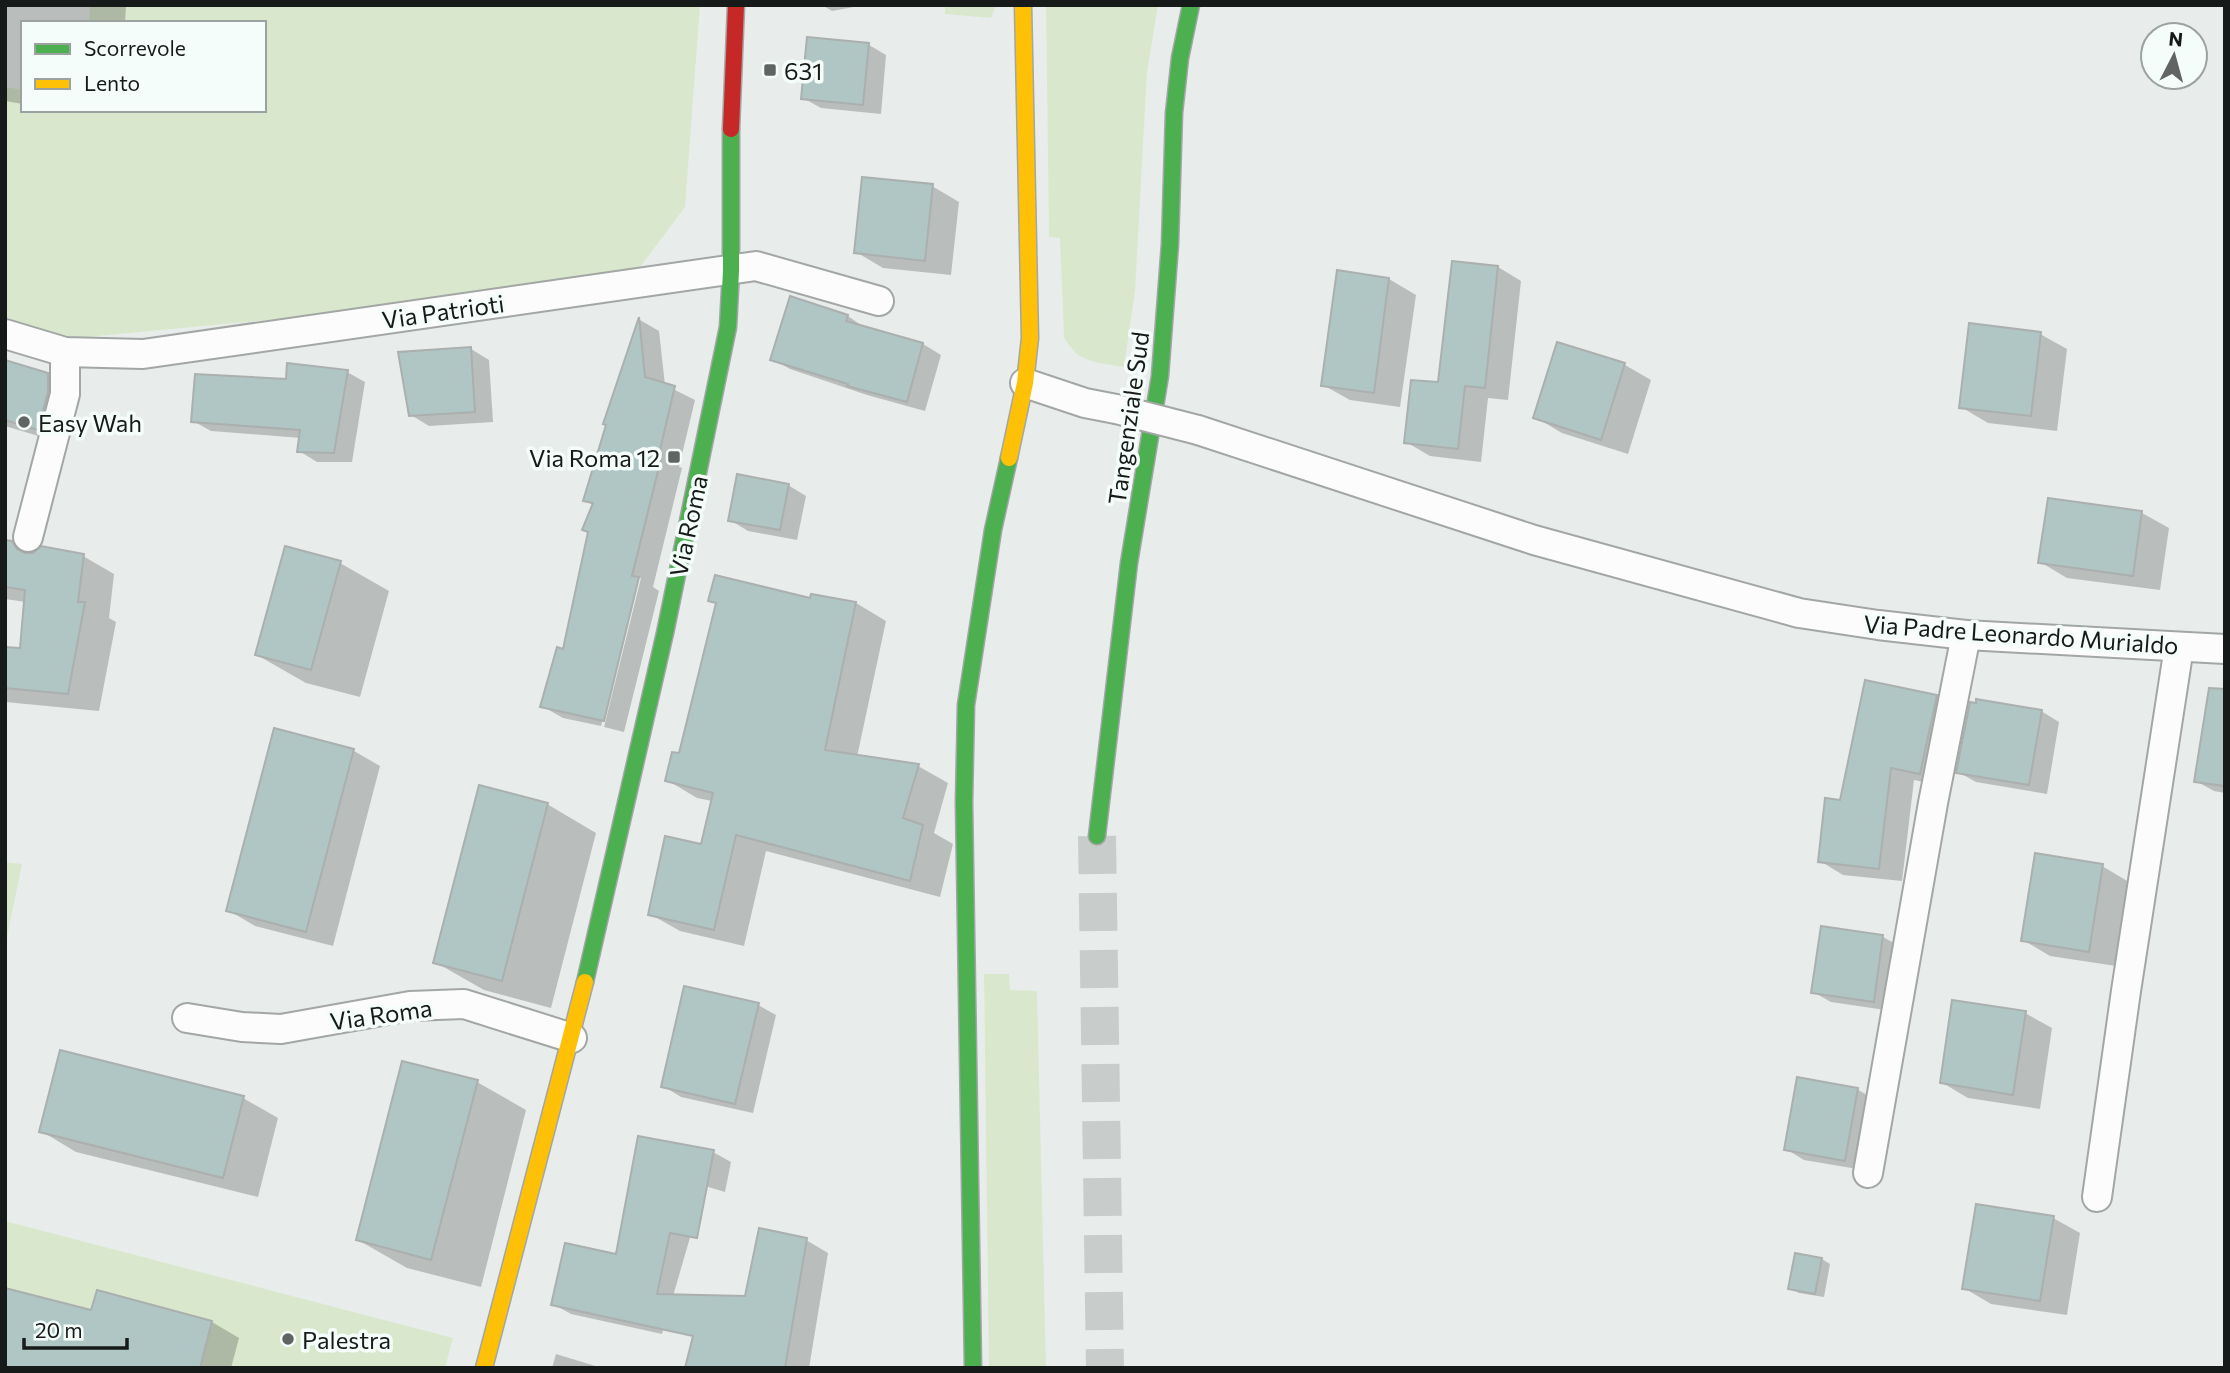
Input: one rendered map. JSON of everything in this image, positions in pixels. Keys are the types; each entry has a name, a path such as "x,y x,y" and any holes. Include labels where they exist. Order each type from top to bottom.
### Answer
{"main road":[{"name":"Via Roma","path":"484,1368 572,1038 699,477 728,327 731,271 730,149 736,5"},
{"path":"973,1368 964,802 966,705 993,530 1025,383 1030,338 1023,5"},
{"name":"Tangenziale Sud","path":"1097,836 1129,563 1160,376 1170,244 1174,113 1191,5"}],"street":[{"name":"Via Patrioti","path":"5,334 65,352 143,354 756,266 879,300"},
{"path":"28,537 65,394 65,352"},
{"name":"Via Padre Leonardo Murialdo","path":"1025,383 1085,403 1198,430 1534,540 1799,613 1966,635 2225,649"},
{"path":"1868,1173 1933,803 1966,635"},
{"path":"2097,1197 2179,647"},
{"name":"Via Roma","path":"187,1018 242,1027 281,1029 410,1006 464,1004 572,1038"}],"green space":[{"path":"90,5 700,5 685,207 640,267 320,315 77,338 5,323 5,87 21,90 21,112 266,112 266,21 89,21"},
{"path":"945,5 996,5 991,18 945,14"},
{"path":"1046,5 1158,5 1147,73 1135,291 1124,367 1082,357 1069,346 1064,337 1060,238 1049,237"},
{"path":"5,862 22,864 5,947"},
{"path":"984,974 1009,974 1010,990 1037,991 1046,1368 989,1368"},
{"path":"5,1221 453,1338 445,1368 5,1368"}],"building":[{"path":"807,37 869,43 863,105 801,99"},
{"path":"862,177 933,184 925,261 854,253"},
{"path":"1452,261 1498,266 1485,388 1465,386 1458,449 1404,443 1411,380 1438,382"},
{"path":"1337,270 1389,278 1374,393 1321,386"},
{"path":"790,296 848,315 846,321 923,343 907,402 847,386 848,384 770,360"},
{"path":"639,317 645,377 675,386 659,454 662,455 632,576 639,577 604,721 540,707 557,647 563,649 588,532 582,530 593,503 583,501 606,425 603,424"},
{"path":"1969,323 2041,332 2031,416 1959,408"},
{"path":"1557,342 1625,363 1601,440 1533,418"},
{"path":"471,347 475,412 409,416 398,352"},
{"path":"5,360 48,373 48,392 38,430 5,420"},
{"path":"287,363 348,370 334,453 297,452 300,430 191,422 195,374 286,379"},
{"path":"737,474 789,484 780,530 728,521"},
{"path":"2048,498 2142,511 2133,576 2038,563"},
{"path":"5,540 12,541 17,549 25,553 33,553 41,546 84,554 78,602 85,602 68,694 5,688 5,647 20,648 25,590 5,587"},
{"path":"285,546 341,561 311,670 255,655"},
{"path":"715,575 810,598 811,594 856,602 825,750 919,764 903,818 923,825 910,881 736,835 714,930 648,915 665,836 701,844 713,793 665,781 672,752 679,753 716,603 708,601"},
{"path":"1865,680 1937,695 1920,774 1891,768 1879,869 1818,862 1825,798 1840,800"},
{"path":"2209,688 2225,689 2225,786 2194,782"},
{"path":"1976,699 2042,710 2029,785 1956,773 1970,702 1976,703"},
{"path":"274,728 354,749 306,932 226,911"},
{"path":"479,785 548,803 502,981 433,963"},
{"path":"2035,853 2103,864 2089,952 2021,941"},
{"path":"1821,926 1883,935 1874,1002 1811,993"},
{"path":"684,986 759,1003 735,1104 661,1087"},
{"path":"1952,1000 2026,1011 2013,1095 1940,1083"},
{"path":"60,1050 244,1096 223,1178 39,1132"},
{"path":"402,1061 478,1080 431,1260 356,1240"},
{"path":"1797,1077 1858,1088 1845,1161 1784,1150"},
{"path":"638,1136 714,1150 697,1238 670,1233 657,1294 745,1296 759,1228 807,1238 785,1368 685,1368 693,1336 551,1305 565,1243 616,1254"},
{"path":"1976,1204 2054,1216 2040,1301 1962,1289"},
{"path":"1795,1253 1822,1258 1815,1294 1788,1289"},
{"path":"5,1288 91,1310 97,1290 212,1321 200,1368 5,1368"}],"tunnel":[{"path":"1097,836 1105,1368"}],"traffic: fast":[{"path":"1097,836 1129,563 1160,376 1170,244 1174,113 1180,58 1191,5"},
{"path":"585,982 665,633 728,327 731,271 731,129"},
{"path":"973,1368 964,802 966,705 993,530 1009,458"}],"traffic: slow":[{"path":"1009,458 1025,383 1030,338 1023,5"},
{"path":"484,1368 585,982"}],"traffic: jam":[{"path":"731,129 736,5"}],"place":[{"name":"631","path":"770,70"},
{"name":"Easy Wah","path":"24,422"},
{"name":"Via Roma 12","path":"674,457"},
{"name":"Palestra","path":"288,1339"}]}
